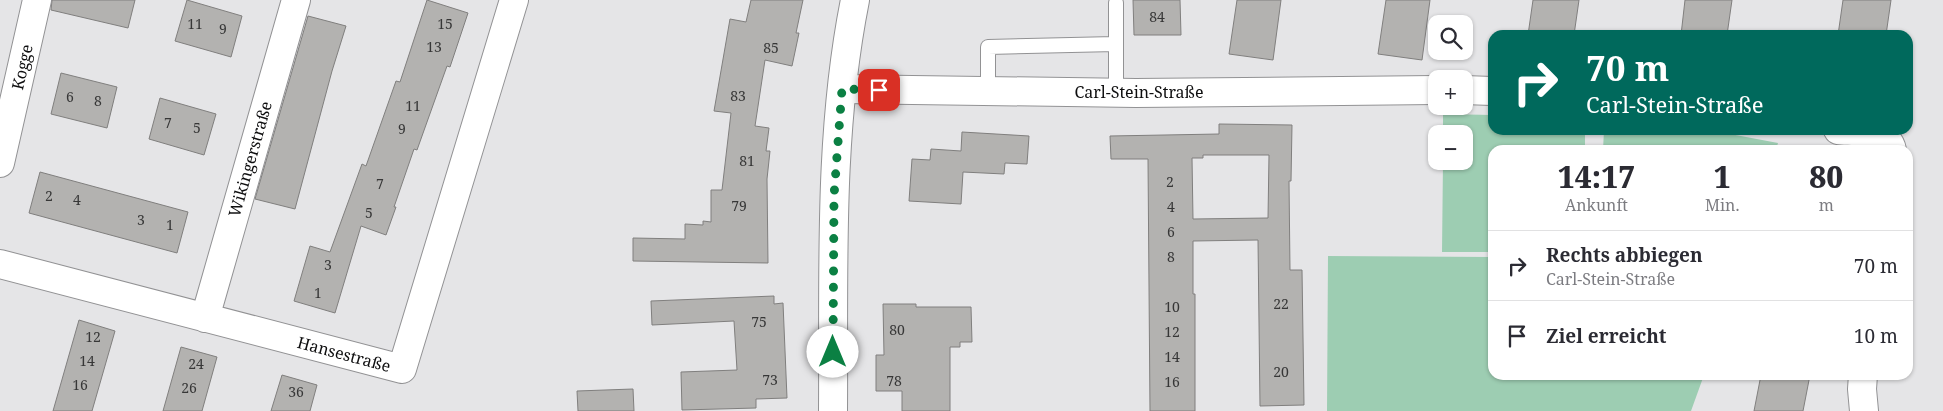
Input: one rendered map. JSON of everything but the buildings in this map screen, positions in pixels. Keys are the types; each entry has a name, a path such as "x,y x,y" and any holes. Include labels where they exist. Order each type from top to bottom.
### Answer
{"street":[{"name":"Kogge","path":"0,163 37,0"},
{"name":"Wikingerstraße","path":"205,318 296,0"},
{"name":"Hansestraße","path":"0,264 402,369 514,0"},
{"path":"833,411 834,196 842,89 855,0"},
{"name":"Carl-Stein-Straße","path":"842,89 1116,92 1428,90"},
{"path":"1473,90 1488,91"},
{"path":"1877,135 1887,141 1889,145"},
{"path":"1863,380 1864,411"}],"lane":[{"path":"1116,2 1116,92"},
{"path":"988,91 988,47 1115,44"}],"green space":[{"path":"1443,115 1488,115 1488,135 1585,135 1585,145 1488,145 1488,252 1442,252 1443,170 1473,170 1473,125 1443,125"},
{"path":"1604,135 1736,135 1778,143 1777,145 1603,145"},
{"path":"1328,256 1488,257 1488,380 1702,380 1691,411 1327,411"}],"route":[{"path":"833,352 834,196 842,89 879,90"}]}
